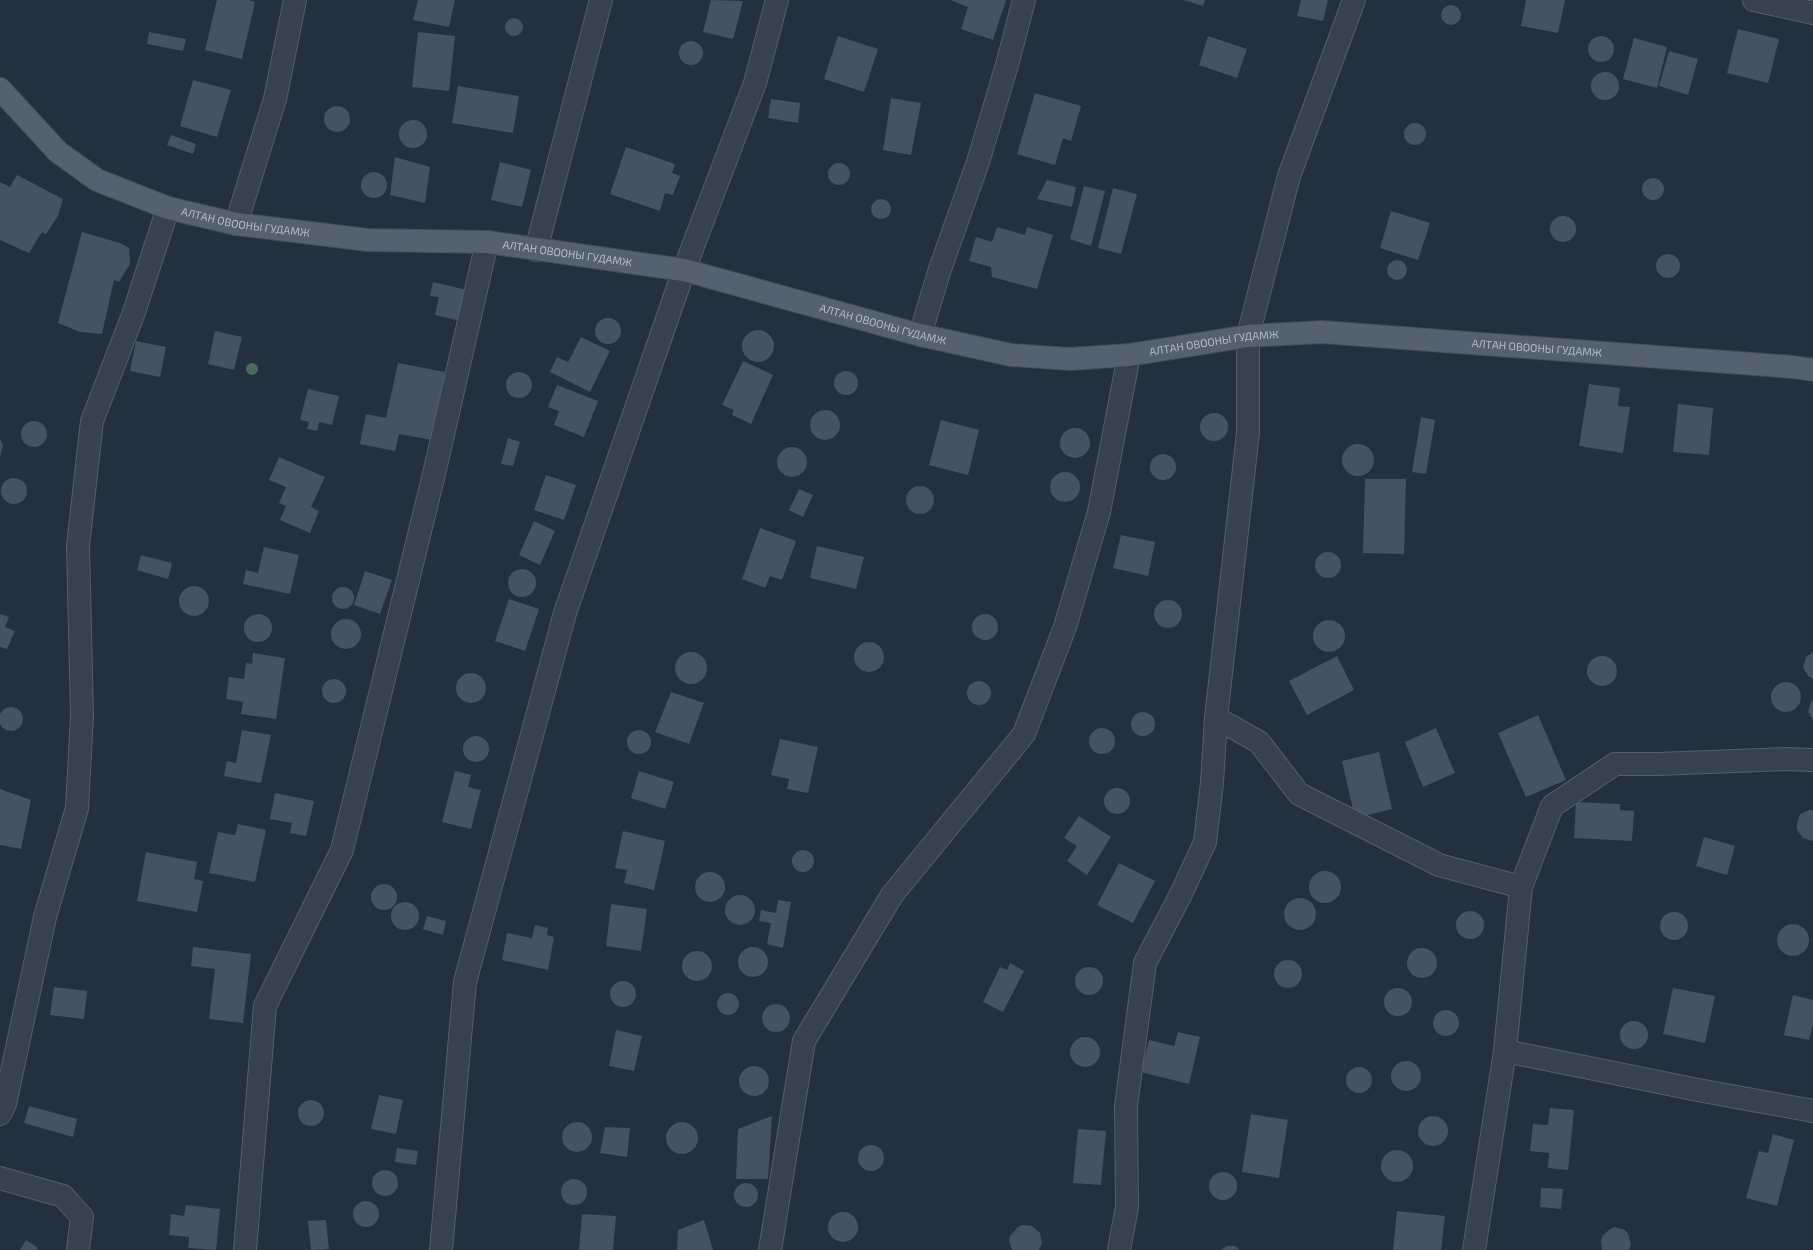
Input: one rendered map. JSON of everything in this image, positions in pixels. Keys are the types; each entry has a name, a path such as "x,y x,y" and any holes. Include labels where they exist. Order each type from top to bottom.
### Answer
{"main road":[{"name":"АЛТАН ОВООНЫ ГУДАМЖ","path":"0,89 58,152 97,180 168,208 236,224 368,240 487,242 684,270 920,334 1011,355 1070,360 1129,355 1248,336 1322,332 1793,367 1813,370"}],"street":[{"path":"236,224 275,99 295,0"},
{"path":"536,250 601,0"},
{"path":"441,1250 465,982 565,613 684,270 754,83 777,0"},
{"path":"920,334 940,269 978,162 1007,65 1024,0"},
{"path":"1119,1250 1127,1206 1126,1106 1145,963 1181,894 1205,842 1212,783 1216,718 1248,433 1248,336 1289,176 1354,0"},
{"path":"1754,0 1813,14"},
{"path":"0,1114 5,1104 45,917 77,808 82,716 78,546 92,421 133,315 168,208"},
{"path":"245,1250 265,1006 342,850 434,474 487,242"},
{"path":"770,1250 804,1041 892,895 1024,734 1065,627 1099,512 1129,355"},
{"path":"1216,718 1259,742 1299,794 1439,864 1521,887"},
{"path":"1474,1250 1505,1051 1521,887 1552,806 1614,764 1658,764 1785,759 1813,760"},
{"path":"1505,1051 1698,1090 1813,1111"},
{"path":"0,1178 63,1196 82,1217 78,1250"}],"building":[{"path":"217,0 249,0 255,2 242,59 205,50"},
{"path":"418,0 455,0 449,27 413,20"},
{"path":"711,0 743,1 733,39 703,32"},
{"path":"950,0 1006,0 993,40 961,29 968,7"},
{"path":"1184,0 1205,0 1203,6"},
{"path":"1301,0 1328,0 1323,21 1297,16"},
{"path":"1526,0 1565,0 1558,33 1521,26"},
{"path":"1451,5 1458,8 1461,15 1458,22 1451,25 1444,22 1441,15 1444,8"},
{"path":"514,18 520,21 523,27 520,33 514,36 508,33 505,27 508,21"},
{"path":"1738,29 1779,39 1768,83 1727,73"},
{"path":"149,32 186,39 183,51 147,44"},
{"path":"418,32 455,36 449,91 412,87"},
{"path":"838,36 878,49 864,92 824,79"},
{"path":"1208,36 1247,49 1237,78 1199,65"},
{"path":"1601,36 1611,39 1614,49 1611,59 1601,62 1591,59 1588,49 1591,39"},
{"path":"1634,38 1667,47 1657,88 1623,79"},
{"path":"691,41 699,45 703,53 699,61 691,65 683,61 679,53 683,45"},
{"path":"1669,51 1698,59 1688,95 1659,86"},
{"path":"1605,72 1615,76 1619,86 1615,96 1605,100 1595,96 1591,86 1595,76"},
{"path":"193,80 231,90 217,137 180,126"},
{"path":"458,86 519,96 513,133 452,123"},
{"path":"1035,93 1081,106 1071,141 1063,138 1055,165 1017,154"},
{"path":"891,98 921,103 911,155 883,150"},
{"path":"771,99 800,103 798,123 768,118"},
{"path":"337,106 347,109 350,119 347,129 337,132 327,129 324,119 327,109"},
{"path":"413,120 423,124 427,134 423,144 413,148 403,144 399,134 403,124"},
{"path":"1415,123 1419,124 1425,130 1425,138 1419,144 1415,145 1411,144 1405,138 1404,134 1405,130 1411,124"},
{"path":"171,135 196,144 193,154 167,145"},
{"path":"626,147 675,164 672,173 680,176 673,195 665,193 660,211 610,194"},
{"path":"395,157 430,167 425,203 390,195"},
{"path":"500,162 531,170 522,207 491,200"},
{"path":"839,163 847,166 850,174 847,182 839,185 831,182 828,174 831,166"},
{"path":"374,172 384,175 387,185 384,195 374,198 364,195 361,185 364,175"},
{"path":"17,175 63,199 58,216 46,234 42,232 29,253 0,240 0,182 10,187"},
{"path":"1653,178 1657,179 1663,185 1663,193 1657,199 1653,200 1649,199 1643,193 1642,189 1643,185 1649,179"},
{"path":"1047,180 1076,187 1072,207 1037,199"},
{"path":"1084,186 1105,191 1091,246 1070,239"},
{"path":"1113,188 1137,194 1121,254 1098,248"},
{"path":"881,199 888,202 891,209 888,216 881,219 874,216 871,209 874,202"},
{"path":"1391,211 1430,223 1418,260 1380,248"},
{"path":"1563,216 1572,220 1576,229 1572,238 1563,242 1554,238 1550,229 1554,220"},
{"path":"997,227 1025,235 1027,227 1053,235 1037,289 992,277 991,267 969,261 976,237 992,242"},
{"path":"82,232 120,243 129,248 130,264 119,282 114,280 102,334 80,332 58,323"},
{"path":"1668,254 1677,257 1680,266 1677,275 1668,278 1659,275 1656,266 1659,257"},
{"path":"1397,260 1404,263 1407,270 1404,277 1397,280 1390,277 1387,270 1390,263"},
{"path":"433,282 467,290 460,321 435,315 439,297 430,296"},
{"path":"608,318 617,322 621,331 617,340 608,344 599,340 595,331 599,322"},
{"path":"758,330 769,335 774,346 769,357 758,362 747,357 742,346 747,335"},
{"path":"215,331 242,337 234,370 208,364"},
{"path":"581,337 610,351 590,392 550,372 557,357 568,362"},
{"path":"136,341 166,347 160,377 130,371"},
{"path":"743,361 773,375 751,424 732,415 734,410 722,405"},
{"path":"398,363 445,372 432,440 399,434 395,451 360,444 366,414 386,418"},
{"path":"841,371 851,371 858,378 858,388 851,395 841,395 834,388 834,378"},
{"path":"519,372 528,376 532,385 528,394 519,398 510,394 506,385 510,376"},
{"path":"1589,384 1620,388 1618,406 1630,407 1623,453 1579,446"},
{"path":"557,385 598,401 584,437 554,425 559,411 548,407"},
{"path":"308,389 339,396 332,425 319,422 317,431 307,429 309,422 300,420"},
{"path":"1678,404 1713,408 1709,455 1673,452"},
{"path":"825,410 836,414 840,425 836,436 825,440 814,436 810,425 814,414"},
{"path":"1214,413 1224,417 1228,427 1224,437 1214,441 1204,437 1200,427 1204,417"},
{"path":"1421,417 1435,420 1426,474 1412,472"},
{"path":"941,420 979,430 968,475 929,465"},
{"path":"34,421 43,425 47,434 43,443 34,447 25,443 21,434 25,425"},
{"path":"1075,428 1086,432 1090,443 1086,454 1075,458 1064,454 1060,443 1064,432"},
{"path":"508,438 520,442 513,466 501,464"},
{"path":"0,439 3,446 0,456"},
{"path":"1358,444 1367,447 1371,451 1374,460 1371,469 1367,473 1358,476 1349,473 1345,469 1342,460 1345,451 1349,447"},
{"path":"792,447 803,451 807,462 803,473 792,477 781,473 777,462 781,451"},
{"path":"1163,454 1172,458 1176,467 1172,476 1163,480 1154,476 1150,467 1154,458"},
{"path":"279,457 325,477 311,507 319,511 310,533 280,520 286,506 279,503 286,487 269,480"},
{"path":"1065,472 1076,476 1080,487 1076,498 1065,502 1054,498 1050,487 1054,476"},
{"path":"546,475 576,485 564,520 534,510"},
{"path":"14,478 23,482 27,491 23,500 14,504 5,500 1,491 5,482"},
{"path":"1365,479 1406,479 1404,554 1363,553"},
{"path":"920,486 930,490 934,500 930,510 920,514 910,510 906,500 910,490"},
{"path":"799,489 813,495 803,517 789,510"},
{"path":"534,521 555,531 540,565 519,555"},
{"path":"760,528 796,541 782,580 770,576 765,588 742,579"},
{"path":"1121,535 1155,542 1148,576 1113,568"},
{"path":"817,546 864,557 856,589 810,578"},
{"path":"264,547 299,555 290,594 243,584 246,570 258,573"},
{"path":"1328,552 1337,556 1341,565 1337,574 1328,578 1319,574 1315,565 1319,556"},
{"path":"141,555 172,563 168,579 137,570"},
{"path":"522,569 532,573 536,583 532,593 522,597 512,593 508,583 512,573"},
{"path":"365,571 392,580 380,614 354,605"},
{"path":"194,586 204,591 209,601 204,611 194,616 184,611 179,601 184,591"},
{"path":"339,587 347,587 354,594 354,602 347,609 339,609 332,602 332,594"},
{"path":"509,599 539,609 525,651 495,641"},
{"path":"1168,600 1178,604 1182,614 1178,624 1168,628 1158,624 1154,614 1158,604"},
{"path":"0,614 9,617 5,627 15,631 7,649 0,647"},
{"path":"258,614 268,618 272,628 268,638 258,642 248,638 244,628 248,618"},
{"path":"985,614 994,618 998,627 994,636 985,640 976,636 972,627 976,618"},
{"path":"346,619 357,623 361,634 357,645 346,649 335,645 331,634 335,623"},
{"path":"1329,620 1340,625 1345,636 1340,647 1329,652 1318,647 1313,636 1318,625"},
{"path":"869,642 880,646 884,657 880,668 869,672 858,668 854,657 858,646"},
{"path":"691,652 697,653 704,659 707,668 706,674 700,681 691,684 685,683 678,677 675,668 676,662 682,655"},
{"path":"1813,652 1813,679 1808,676 1803,667 1806,657"},
{"path":"253,653 285,658 276,719 241,714 243,702 226,699 229,677 244,679 246,663 252,664"},
{"path":"1337,656 1354,690 1307,715 1289,681"},
{"path":"1602,656 1613,660 1617,671 1613,682 1602,686 1591,682 1587,671 1591,660"},
{"path":"471,673 481,678 486,688 481,698 471,703 461,698 456,688 461,678"},
{"path":"334,679 339,680 345,686 345,696 339,702 334,703 329,702 323,696 322,691 323,686 329,680"},
{"path":"979,681 984,682 990,688 990,698 984,704 979,705 974,704 968,698 967,693 968,688 974,682"},
{"path":"1786,682 1796,687 1801,697 1796,707 1786,712 1776,707 1771,697 1776,687"},
{"path":"671,692 704,703 689,744 655,732"},
{"path":"1813,699 1813,720 1808,712"},
{"path":"11,707 19,711 23,719 19,727 11,731 3,727 -1,719 3,711"},
{"path":"1143,712 1148,713 1154,719 1154,729 1148,735 1143,736 1138,735 1132,729 1131,724 1132,719 1138,713"},
{"path":"1538,715 1566,780 1526,797 1498,733"},
{"path":"1102,728 1111,732 1115,741 1111,750 1102,754 1093,750 1089,741 1093,732"},
{"path":"1436,728 1455,773 1423,787 1405,742"},
{"path":"242,730 271,735 261,783 224,776 227,761 236,763"},
{"path":"639,730 644,731 650,737 650,747 644,753 639,754 634,753 628,747 627,742 628,737 634,731"},
{"path":"476,736 486,739 489,749 486,759 476,762 466,759 463,749 466,739"},
{"path":"780,739 818,747 808,793 787,789 789,779 771,775"},
{"path":"1379,752 1392,809 1355,818 1342,761"},
{"path":"455,771 471,775 468,787 481,790 471,829 442,822"},
{"path":"639,771 674,782 665,809 631,798"},
{"path":"1117,788 1126,792 1130,801 1126,810 1117,814 1108,810 1104,801 1108,792"},
{"path":"0,789 31,800 21,849 0,845"},
{"path":"275,793 314,801 306,836 290,833 292,823 270,819"},
{"path":"1576,802 1620,804 1620,810 1634,811 1632,841 1574,838"},
{"path":"1813,810 1813,841 1803,838 1797,830 1800,814"},
{"path":"1079,816 1111,837 1087,875 1067,861 1077,846 1064,838"},
{"path":"238,824 266,830 255,882 209,873 218,832 235,835"},
{"path":"623,831 665,841 654,890 624,883 627,870 615,868"},
{"path":"1704,837 1735,846 1727,875 1696,866"},
{"path":"803,850 811,853 814,861 811,869 803,872 795,869 792,861 795,853"},
{"path":"146,852 197,862 194,879 203,881 197,912 137,901"},
{"path":"1119,863 1155,881 1133,923 1097,905"},
{"path":"1325,871 1336,876 1341,887 1336,898 1325,903 1314,898 1309,887 1314,876"},
{"path":"710,872 721,876 725,887 721,898 710,902 699,898 695,887 699,876"},
{"path":"384,884 393,888 397,897 393,906 384,910 375,906 371,897 375,888"},
{"path":"740,895 746,896 754,904 754,916 746,924 740,925 734,924 726,916 725,910 726,904 734,896"},
{"path":"1300,898 1306,899 1313,905 1316,914 1315,920 1309,927 1300,930 1294,929 1287,923 1284,914 1285,908 1291,901"},
{"path":"778,900 791,902 783,948 767,944 771,923 759,921 761,910 776,913"},
{"path":"405,902 415,906 419,916 415,926 405,930 395,926 391,916 395,906"},
{"path":"611,904 647,909 641,951 606,946"},
{"path":"1470,911 1476,912 1480,915 1483,919 1483,931 1480,935 1476,938 1470,939 1464,938 1460,935 1457,931 1456,925 1457,919 1460,915 1464,912"},
{"path":"1674,912 1684,916 1688,926 1684,936 1674,940 1664,936 1660,926 1664,916"},
{"path":"427,916 446,921 443,935 423,929"},
{"path":"1793,924 1804,929 1809,940 1804,951 1793,956 1782,951 1777,940 1782,929"},
{"path":"535,925 548,928 547,935 554,937 548,970 502,960 507,933 532,938"},
{"path":"193,947 251,954 243,1023 209,1019 215,969 191,966"},
{"path":"753,947 764,951 768,962 764,973 753,977 742,973 738,962 742,951"},
{"path":"1422,948 1432,953 1437,963 1432,973 1422,978 1412,973 1407,963 1412,953"},
{"path":"697,951 707,956 712,966 707,976 697,981 687,976 682,966 687,956"},
{"path":"1288,960 1298,964 1302,974 1298,984 1288,988 1278,984 1274,974 1278,964"},
{"path":"1010,963 1024,971 1003,1012 983,1002 1000,967 1007,970"},
{"path":"1089,967 1099,971 1103,981 1099,991 1089,995 1079,991 1075,981 1079,971"},
{"path":"623,981 632,985 636,994 632,1003 623,1007 614,1003 610,994 614,985"},
{"path":"54,987 87,991 84,1019 50,1015"},
{"path":"1398,988 1404,989 1408,992 1411,996 1411,1008 1408,1012 1404,1015 1398,1016 1392,1015 1388,1012 1385,1008 1384,1002 1385,996 1388,992 1392,989"},
{"path":"1673,988 1715,996 1705,1043 1663,1034"},
{"path":"728,993 736,996 739,1004 736,1012 728,1015 720,1012 717,1004 720,996"},
{"path":"1793,995 1813,1000 1813,1024 1809,1040 1784,1035"},
{"path":"776,1004 786,1008 790,1018 786,1028 776,1032 766,1028 762,1018 766,1008"},
{"path":"1446,1010 1455,1014 1459,1023 1455,1032 1446,1036 1437,1032 1433,1023 1437,1014"},
{"path":"1634,1021 1640,1022 1644,1025 1647,1029 1647,1041 1644,1045 1640,1048 1634,1049 1628,1048 1624,1045 1621,1041 1620,1035 1621,1029 1624,1025 1628,1022"},
{"path":"616,1030 642,1036 634,1071 609,1066"},
{"path":"1178,1032 1200,1037 1189,1084 1141,1072 1149,1040 1174,1046"},
{"path":"1085,1037 1096,1041 1100,1052 1096,1063 1085,1067 1074,1063 1070,1052 1074,1041"},
{"path":"1406,1061 1417,1065 1421,1076 1417,1087 1406,1091 1395,1087 1391,1076 1395,1065"},
{"path":"754,1066 760,1067 768,1075 768,1087 760,1095 754,1096 748,1095 740,1087 739,1081 740,1075 748,1067"},
{"path":"1359,1067 1368,1071 1372,1080 1368,1089 1359,1093 1350,1089 1346,1080 1350,1071"},
{"path":"379,1095 403,1100 396,1134 371,1129"},
{"path":"311,1100 320,1104 324,1113 320,1122 311,1126 302,1122 298,1113 302,1104"},
{"path":"29,1106 77,1119 73,1137 24,1123"},
{"path":"1550,1108 1574,1110 1568,1170 1548,1168 1549,1153 1530,1151 1533,1124 1548,1125"},
{"path":"1251,1114 1288,1120 1279,1178 1242,1172"},
{"path":"772,1116 768,1179 736,1179 738,1129"},
{"path":"1433,1116 1444,1120 1448,1131 1444,1142 1433,1146 1422,1142 1418,1131 1422,1120"},
{"path":"577,1122 588,1126 592,1137 588,1148 577,1152 566,1148 562,1137 566,1126"},
{"path":"679,1122 685,1122 695,1129 698,1138 697,1144 691,1151 685,1154 679,1154 669,1147 666,1141 666,1135 673,1125"},
{"path":"605,1127 630,1128 627,1157 600,1153"},
{"path":"1078,1129 1106,1131 1101,1185 1073,1183"},
{"path":"1773,1134 1794,1140 1777,1206 1746,1198 1759,1151 1768,1153"},
{"path":"871,1145 880,1149 884,1158 880,1167 871,1171 862,1167 858,1158 862,1149"},
{"path":"397,1148 418,1151 416,1165 395,1162"},
{"path":"1394,1150 1400,1150 1410,1157 1413,1166 1412,1172 1406,1179 1400,1182 1394,1182 1384,1175 1381,1169 1381,1163 1388,1153"},
{"path":"385,1170 394,1174 398,1183 394,1192 385,1196 376,1192 372,1183 376,1174"},
{"path":"1223,1172 1229,1173 1233,1176 1236,1180 1236,1192 1233,1196 1229,1199 1223,1200 1217,1199 1213,1196 1210,1192 1209,1186 1210,1180 1213,1176 1217,1173"},
{"path":"574,1179 583,1183 587,1192 583,1201 574,1205 565,1201 561,1192 565,1183"},
{"path":"746,1183 755,1186 758,1195 755,1204 746,1207 737,1204 734,1195 737,1186"},
{"path":"1541,1188 1563,1189 1561,1209 1540,1207"},
{"path":"366,1201 375,1205 379,1214 375,1223 366,1227 357,1223 353,1214 357,1205"},
{"path":"186,1205 220,1209 216,1250 188,1248 189,1237 169,1235 171,1214 184,1216"},
{"path":"1397,1211 1445,1216 1441,1250 1393,1250"},
{"path":"843,1212 853,1217 858,1227 853,1237 843,1242 833,1237 828,1227 833,1217"},
{"path":"582,1214 616,1216 613,1250 579,1250"},
{"path":"326,1220 329,1249 311,1250 308,1221"},
{"path":"704,1220 713,1250 677,1250 678,1230"},
{"path":"1021,1225 1032,1226 1040,1233 1042,1243 1039,1250 1012,1250 1009,1241 1010,1236"},
{"path":"1615,1227 1625,1230 1628,1234 1631,1244 1629,1250 1602,1250 1601,1240 1603,1235"},
{"path":"26,1240 38,1248 37,1250 20,1250"},
{"path":"1227,1246 1235,1246 1240,1250 1221,1250"}]}
